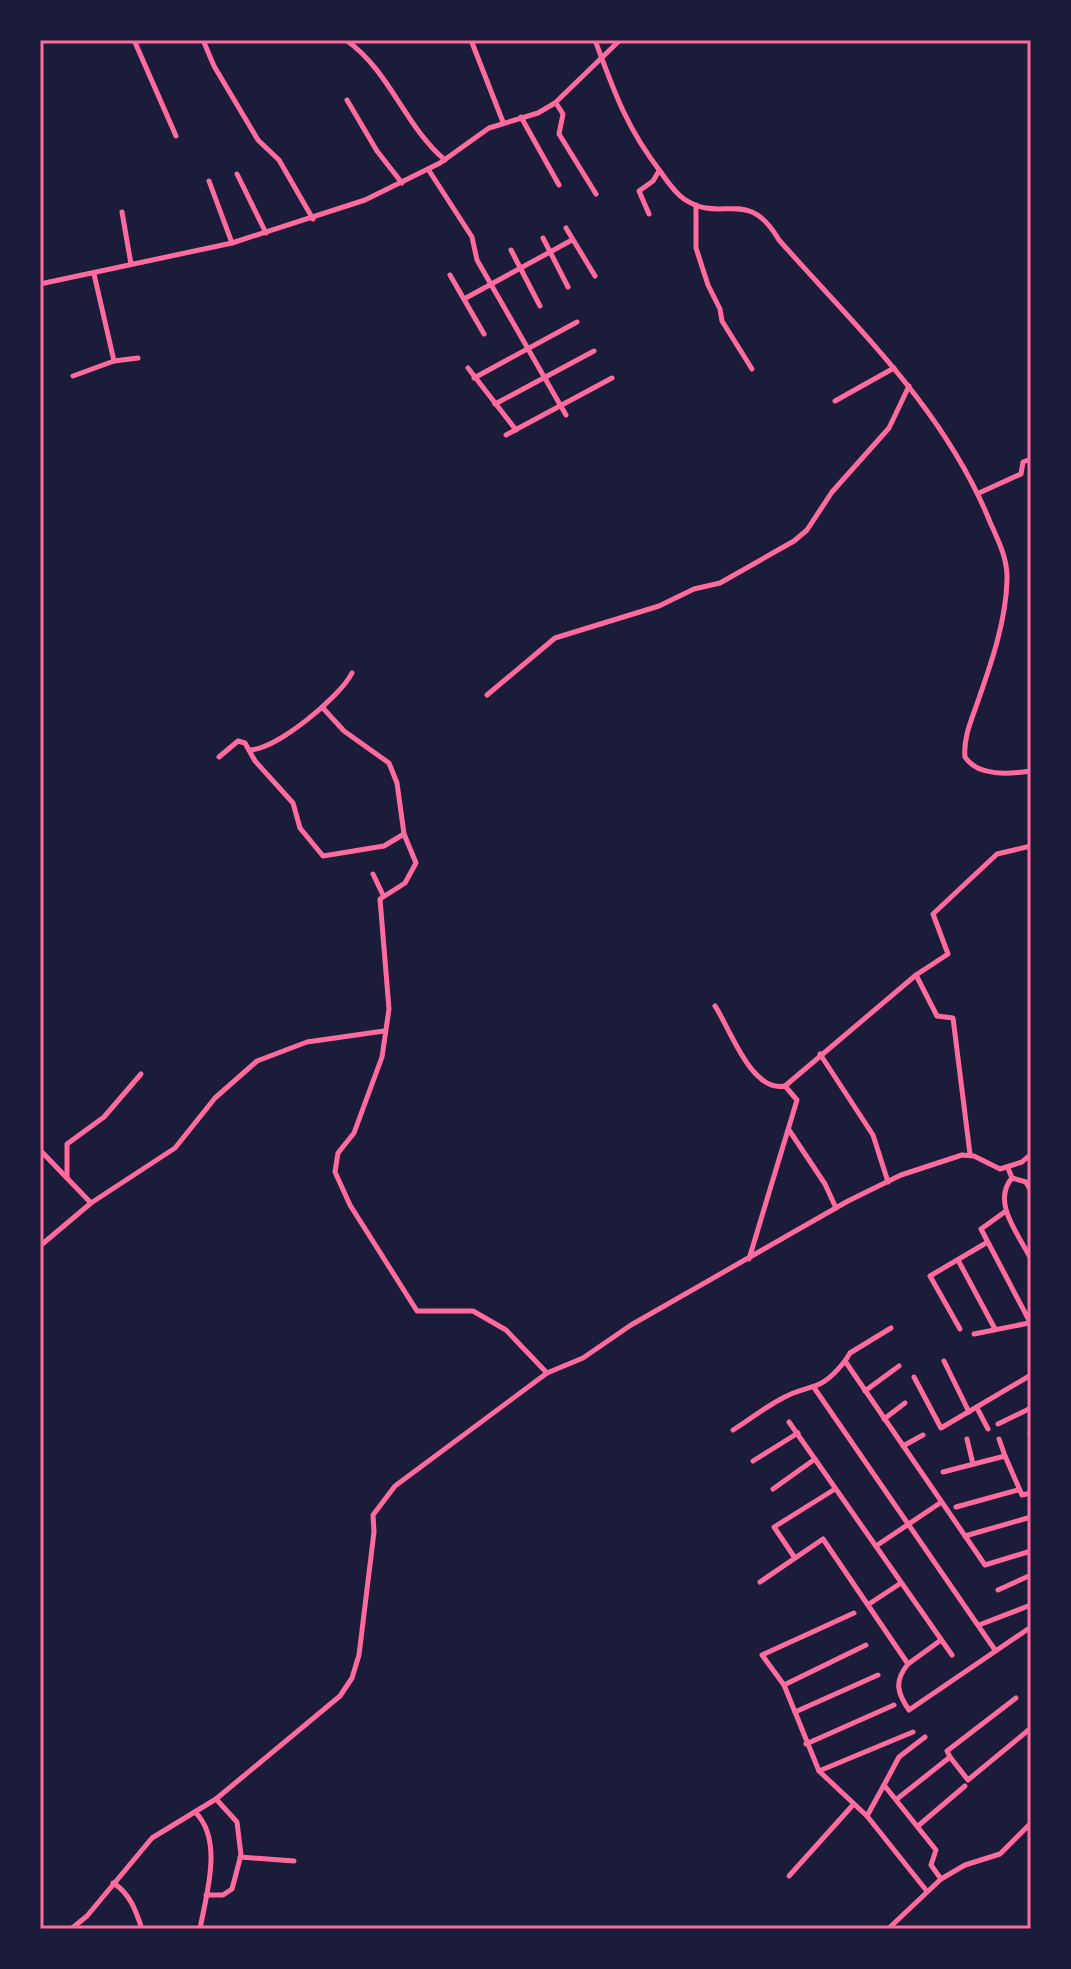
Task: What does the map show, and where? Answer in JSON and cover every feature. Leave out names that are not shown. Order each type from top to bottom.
[{"type":"street","points":[[134,40],[176,136]]},
{"type":"street","points":[[203,40],[214,66],[258,140],[279,160],[313,219]]},
{"type":"street","points":[[346,40],[364,54],[412,127],[445,160]]},
{"type":"street","points":[[471,40],[503,122]]},
{"type":"street","points":[[595,40],[597,61],[630,131],[657,175],[680,196],[696,205],[744,209],[763,216],[779,240],[909,386],[945,436],[979,493],[1004,556],[1008,578],[996,645],[967,733],[965,757],[971,766],[987,771],[1031,771]]},
{"type":"street","points":[[40,284],[232,243],[313,219],[402,183],[445,160],[503,122],[556,103],[620,40]]},
{"type":"street","points":[[347,100],[377,151],[402,183]]},
{"type":"street","points":[[556,103],[563,114],[559,132],[596,194]]},
{"type":"street","points":[[521,117],[559,185]]},
{"type":"street","points":[[428,169],[472,237],[477,260],[566,415]]},
{"type":"street","points":[[237,174],[266,233]]},
{"type":"street","points":[[649,214],[639,190],[657,175]]},
{"type":"street","points":[[209,181],[232,243]]},
{"type":"street","points":[[696,205],[699,235],[696,248],[708,285],[720,309],[722,321],[752,369]]},
{"type":"street","points":[[122,212],[131,264]]},
{"type":"street","points":[[566,228],[595,276]]},
{"type":"street","points":[[543,238],[568,287]]},
{"type":"street","points":[[464,299],[572,240]]},
{"type":"street","points":[[511,250],[540,306]]},
{"type":"street","points":[[94,274],[114,361]]},
{"type":"street","points":[[450,275],[484,334]]},
{"type":"street","points":[[474,378],[577,322]]},
{"type":"street","points":[[495,404],[594,351]]},
{"type":"street","points":[[73,376],[114,361],[138,358]]},
{"type":"street","points":[[468,368],[516,430]]},
{"type":"street","points":[[835,401],[894,368]]},
{"type":"street","points":[[506,435],[612,378]]},
{"type":"street","points":[[487,695],[555,638],[659,606],[694,589],[725,581],[794,541],[807,530],[832,492],[889,428],[909,386]]},
{"type":"street","points":[[979,493],[1021,474],[1022,463],[1031,459]]},
{"type":"street","points":[[250,750],[265,748],[322,707],[343,690],[352,673]]},
{"type":"street","points":[[322,707],[342,729],[389,763],[397,783],[404,834],[416,859],[416,869],[405,883],[383,895],[380,900],[389,1009],[382,1057],[354,1133],[335,1161],[336,1177],[417,1311],[473,1311],[506,1330],[547,1373]]},
{"type":"street","points":[[219,757],[238,741],[245,743],[255,761],[293,803],[300,828],[323,856],[384,846],[404,834]]},
{"type":"street","points":[[715,1006],[735,1044],[760,1078],[771,1086],[785,1086],[916,975],[948,954],[933,913],[997,854],[1031,846]]},
{"type":"street","points":[[373,874],[383,895]]},
{"type":"street","points":[[916,975],[937,1016],[953,1018],[970,1154]]},
{"type":"street","points":[[40,1246],[91,1203],[175,1148],[237,1076],[257,1061],[307,1042],[384,1031]]},
{"type":"street","points":[[820,1054],[873,1135],[888,1182]]},
{"type":"street","points":[[67,1178],[67,1144],[104,1117],[141,1074]]},
{"type":"street","points":[[749,1259],[797,1100],[785,1086]]},
{"type":"street","points":[[788,1129],[825,1184],[836,1208]]},
{"type":"street","points":[[40,1150],[91,1203]]},
{"type":"street","points":[[71,1929],[152,1838],[216,1799],[328,1708],[352,1678],[364,1615],[374,1532],[373,1515],[384,1497],[468,1428],[547,1373],[583,1358],[631,1325],[836,1208],[888,1182],[915,1170],[970,1154],[996,1168],[1008,1168],[1030,1158]]},
{"type":"street","points":[[1008,1168],[1012,1178]]},
{"type":"street","points":[[1012,1178],[1026,1182],[1031,1191]]},
{"type":"street","points":[[1012,1178],[1007,1184],[1003,1201],[1031,1259]]},
{"type":"street","points":[[974,1334],[1030,1324],[981,1229],[1006,1211]]},
{"type":"street","points":[[960,1329],[930,1276],[986,1243]]},
{"type":"street","points":[[958,1260],[995,1329]]},
{"type":"street","points":[[733,1430],[784,1397],[815,1389],[833,1376],[850,1353],[891,1328]]},
{"type":"street","points":[[845,1361],[985,1565],[1031,1551]]},
{"type":"street","points":[[944,1361],[969,1412]]},
{"type":"street","points":[[865,1391],[899,1366]]},
{"type":"street","points":[[914,1377],[941,1428],[1031,1375]]},
{"type":"street","points":[[815,1389],[995,1650]]},
{"type":"street","points":[[884,1419],[905,1403]]},
{"type":"street","points":[[977,1408],[988,1429]]},
{"type":"street","points":[[998,1424],[1031,1408]]},
{"type":"street","points":[[789,1422],[952,1655]]},
{"type":"street","points":[[753,1461],[798,1433]]},
{"type":"street","points":[[903,1446],[923,1435]]},
{"type":"street","points":[[967,1439],[973,1464]]},
{"type":"street","points":[[999,1439],[1018,1490],[1022,1495],[1031,1493]]},
{"type":"street","points":[[943,1472],[1005,1456]]},
{"type":"street","points":[[773,1489],[815,1459]]},
{"type":"street","points":[[795,1558],[774,1527],[835,1489]]},
{"type":"street","points":[[956,1507],[1018,1490]]},
{"type":"street","points":[[876,1546],[940,1503]]},
{"type":"street","points":[[965,1536],[1031,1517]]},
{"type":"street","points":[[760,1582],[823,1539],[908,1664]]},
{"type":"street","points":[[998,1590],[1031,1575]]},
{"type":"street","points":[[869,1604],[901,1583]]},
{"type":"street","points":[[979,1625],[1031,1605]]},
{"type":"street","points":[[854,1613],[762,1655],[784,1685],[819,1771],[852,1806],[867,1816],[926,1890]]},
{"type":"street","points":[[941,1640],[908,1664],[898,1683],[898,1694],[909,1710],[1031,1627]]},
{"type":"street","points":[[784,1685],[866,1645]]},
{"type":"street","points":[[795,1712],[878,1675]]},
{"type":"street","points":[[1016,1698],[947,1751],[968,1780],[1031,1728]]},
{"type":"street","points":[[806,1744],[894,1705]]},
{"type":"street","points":[[819,1771],[913,1732]]},
{"type":"street","points":[[867,1816],[899,1757],[925,1737]]},
{"type":"street","points":[[897,1799],[950,1757]]},
{"type":"street","points":[[884,1785],[936,1850],[931,1865],[941,1879]]},
{"type":"street","points":[[918,1826],[965,1786]]},
{"type":"street","points":[[206,1895],[220,1896],[232,1889],[240,1857],[237,1822],[216,1799]]},
{"type":"street","points":[[789,1876],[852,1806]]},
{"type":"street","points":[[195,1812],[202,1822],[211,1853],[200,1929]]},
{"type":"street","points":[[888,1929],[926,1890],[965,1865],[1000,1854],[1031,1823]]},
{"type":"street","points":[[240,1857],[294,1861]]},
{"type":"street","points":[[113,1883],[127,1895],[142,1929]]}]
